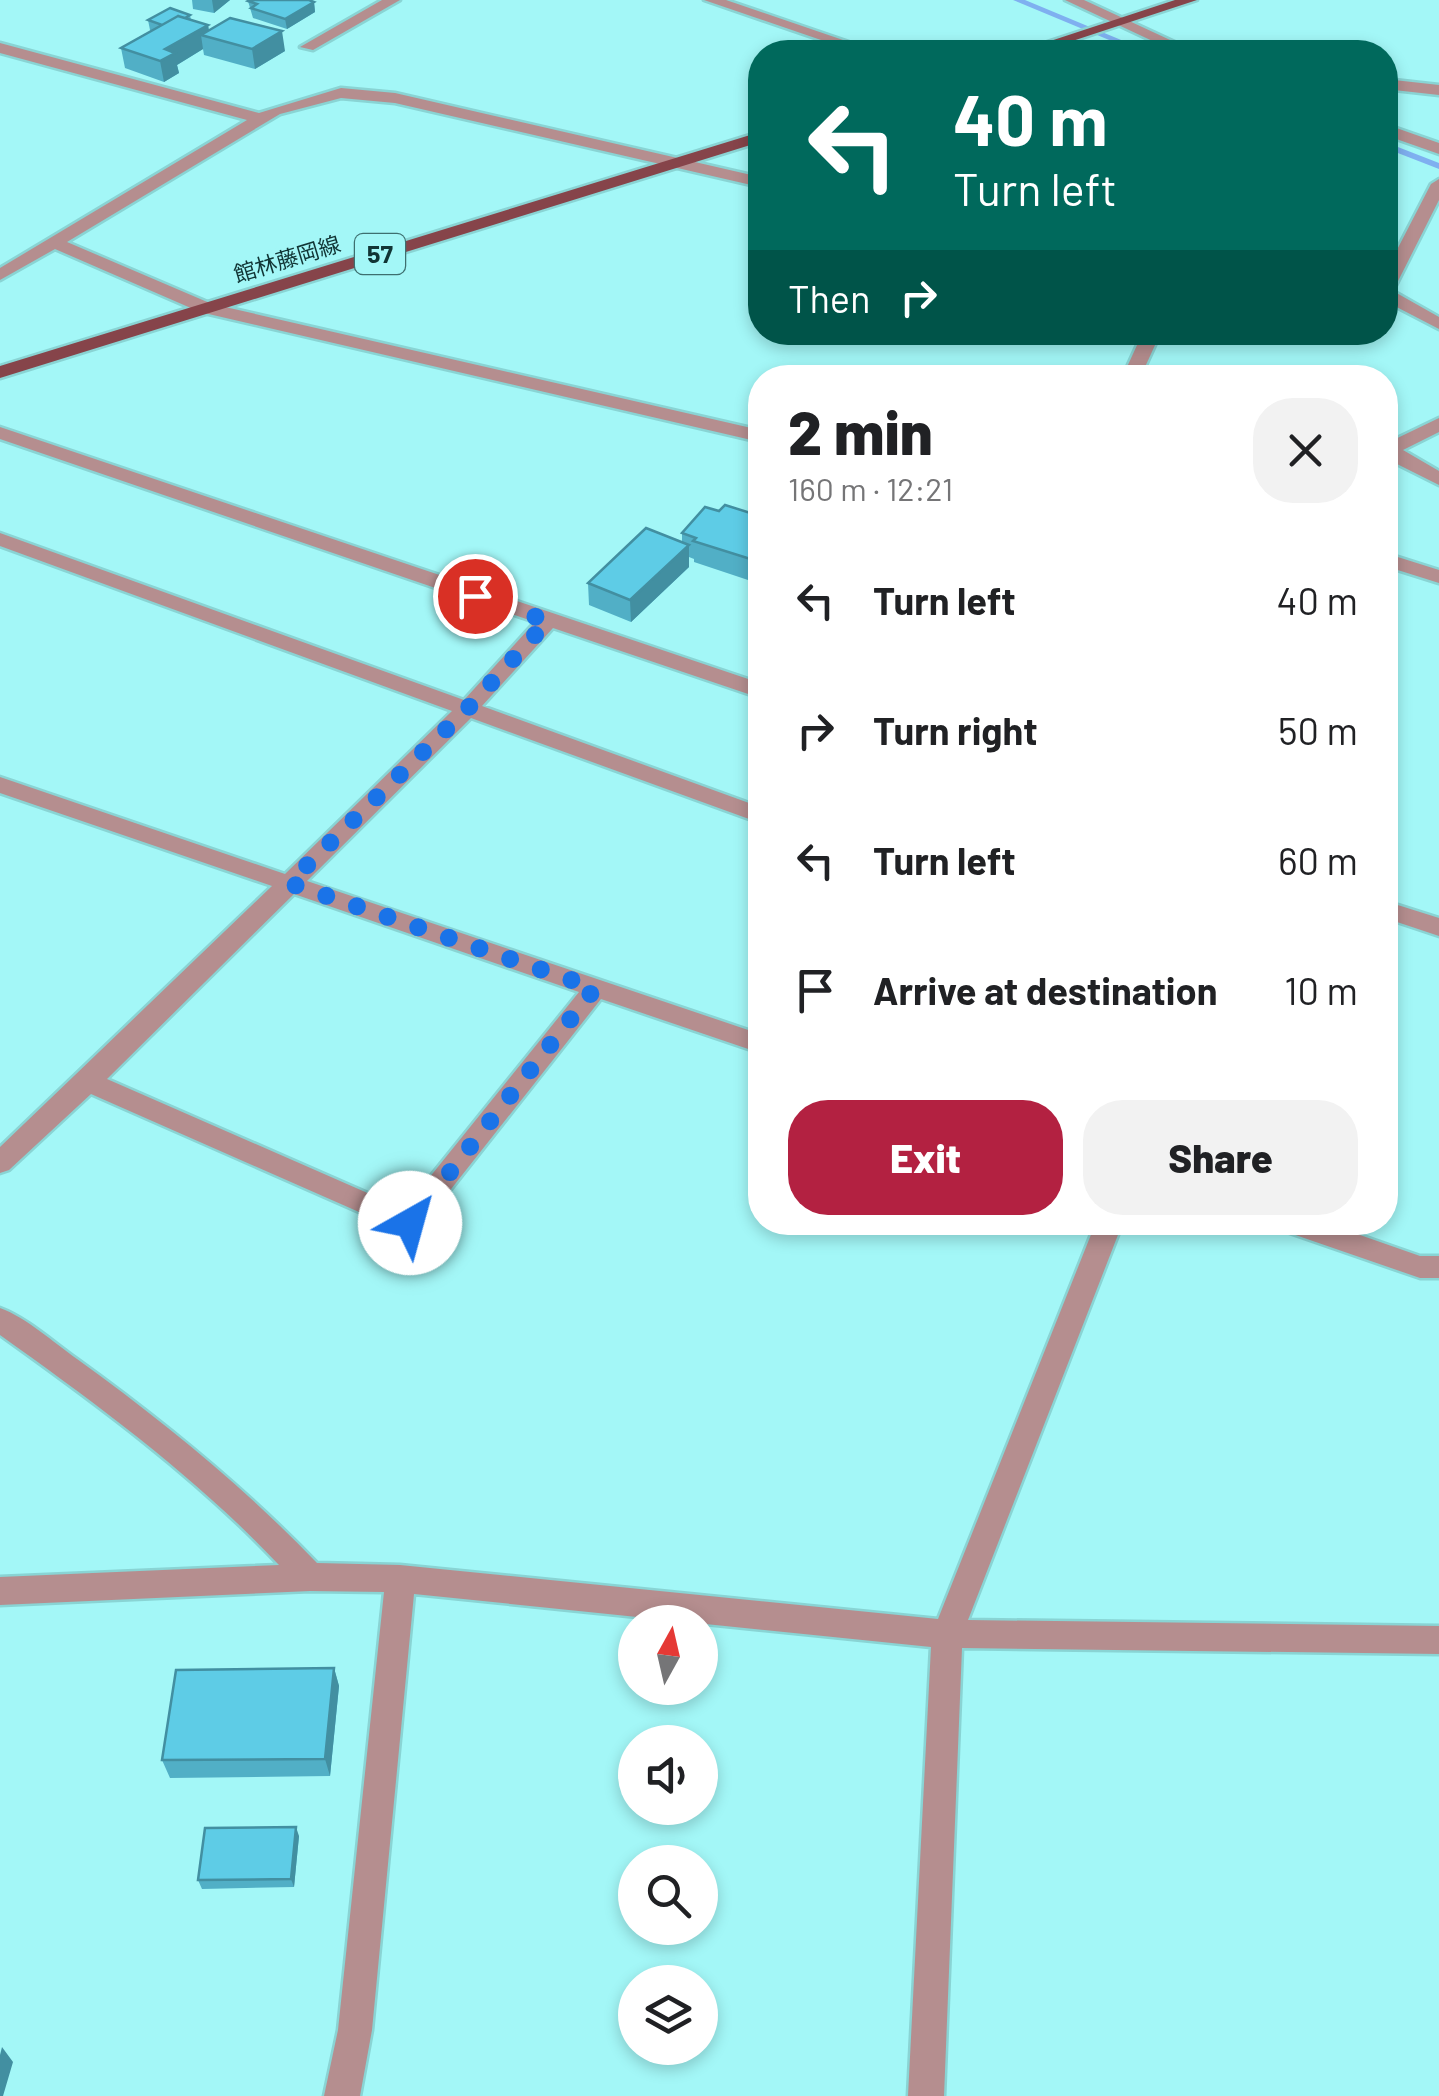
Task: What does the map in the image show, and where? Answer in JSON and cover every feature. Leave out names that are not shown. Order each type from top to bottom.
[{"type":"main road","points":[[1064,40],[1190,0]]},
{"type":"main road","name":"館林藤岡線","points":[[0,372],[748,141]]},
{"type":"street","points":[[308,46],[394,0]]},
{"type":"street","points":[[711,0],[833,40]]},
{"type":"street","points":[[1072,0],[1160,40]]},
{"type":"street","points":[[0,48],[258,118]]},
{"type":"street","points":[[1398,85],[1439,90]]},
{"type":"street","points":[[0,275],[258,118],[341,93],[380,96],[748,179]]},
{"type":"street","points":[[1398,134],[1439,149]]},
{"type":"street","points":[[1398,266],[1439,184]]},
{"type":"street","points":[[53,242],[206,308],[748,433]]},
{"type":"street","points":[[1398,300],[1439,324]]},
{"type":"street","points":[[1398,445],[1439,424]]},
{"type":"street","points":[[0,433],[748,686]]},
{"type":"street","points":[[1398,457],[1439,479]]},
{"type":"street","points":[[0,539],[748,811]]},
{"type":"street","points":[[1398,564],[1439,578]]},
{"type":"street","points":[[0,1162],[88,1082],[469,707],[548,621]]},
{"type":"street","points":[[0,785],[748,1040]]},
{"type":"street","points":[[1398,913],[1439,928]]},
{"type":"street","points":[[88,1082],[410,1223],[595,988]]},
{"type":"street","points":[[926,2096],[947,1634],[1105,1235]]},
{"type":"street","points":[[1328,1235],[1420,1267],[1439,1267]]},
{"type":"street","points":[[0,1320],[142,1421],[277,1541],[310,1577]]},
{"type":"street","points":[[0,1591],[310,1577],[400,1579],[947,1634],[1439,1640]]},
{"type":"street","points":[[342,2096],[355,2030],[400,1579]]},
{"type":"building","points":[[250,0],[314,2],[285,19],[251,8],[257,4]]},
{"type":"building","points":[[170,8],[190,15],[178,16],[162,25],[148,20]]},
{"type":"building","points":[[178,16],[208,25],[165,49],[175,53],[160,61],[121,48]]},
{"type":"building","points":[[230,18],[282,31],[252,49],[201,35]]},
{"type":"building","points":[[725,505],[748,512],[748,558],[693,541],[696,538],[682,533],[705,507],[719,511]]},
{"type":"building","points":[[646,528],[689,545],[630,600],[588,583]]},
{"type":"building","points":[[334,1668],[325,1759],[162,1760],[176,1670]]},
{"type":"building","points":[[296,1827],[291,1879],[198,1880],[205,1828]]},
{"type":"waterway","points":[[1017,0],[1115,40]]},
{"type":"waterway","points":[[1398,150],[1439,166]]},
{"type":"route","points":[[410,1223],[595,988],[289,883],[469,707],[548,621],[475,596]]}]
